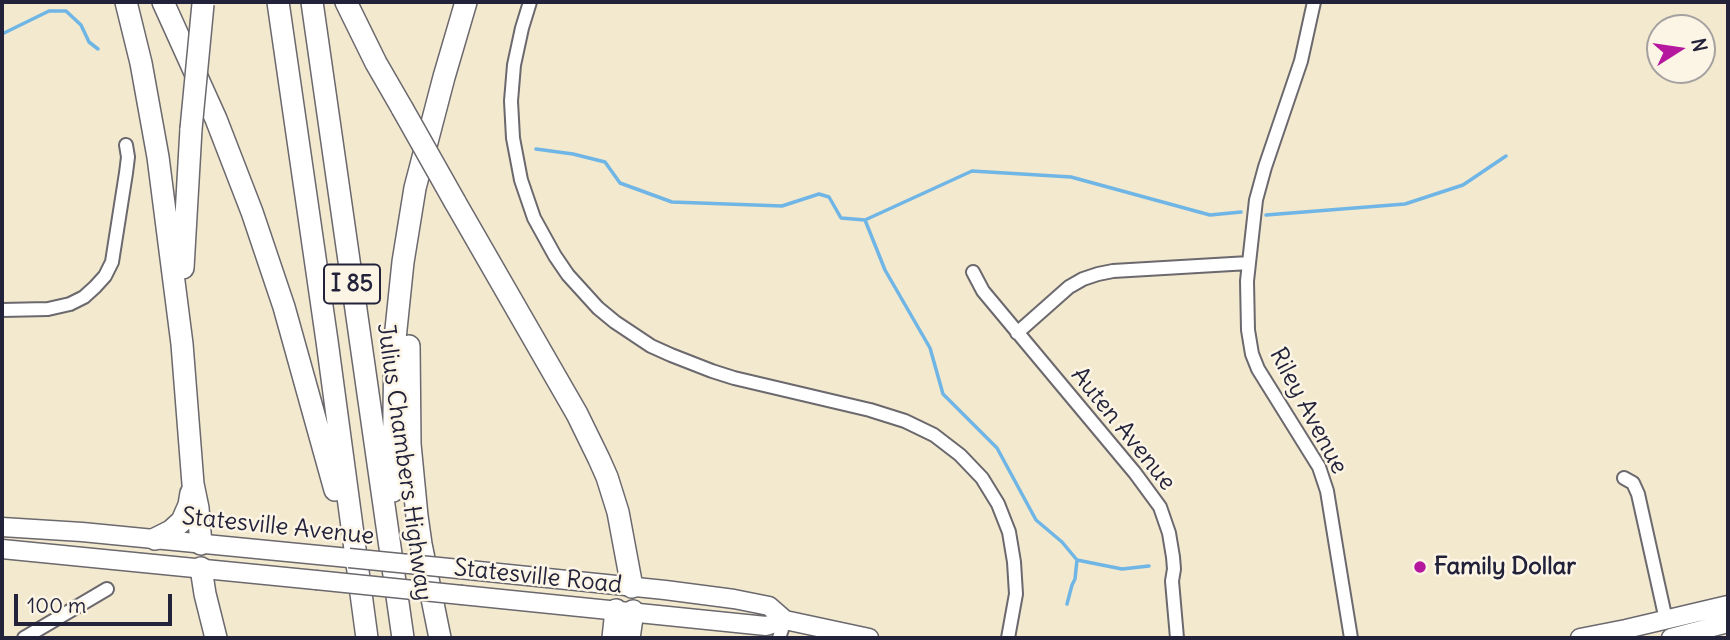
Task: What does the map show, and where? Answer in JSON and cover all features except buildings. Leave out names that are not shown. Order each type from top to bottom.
[{"type":"highway","points":[[126,2],[153,126],[182,344],[193,484],[201,544]]},
{"type":"highway","points":[[163,2],[241,181],[274,275],[356,563]]},
{"type":"highway","points":[[176,2],[202,88]]},
{"type":"highway","name":"I 85","points":[[278,2],[367,638]]},
{"type":"highway","name":"Julius Chambers Highway","points":[[312,2],[403,638]]},
{"type":"highway","points":[[346,2],[376,63],[577,414],[600,459],[618,512],[632,587]]},
{"type":"highway","points":[[393,567],[393,380],[398,301],[415,188],[466,2]]},
{"type":"highway","points":[[182,344],[183,248],[203,3]]},
{"type":"highway","points":[[434,114],[415,256],[409,404],[416,516],[440,638]]},
{"type":"highway","points":[[155,539],[171,531],[182,521],[189,505],[193,484]]},
{"type":"highway","points":[[201,569],[216,638]]},
{"type":"highway","points":[[613,638],[624,611]]},
{"type":"highway","points":[[624,611],[629,638]]},
{"type":"main road","name":"Statesville Avenue","points":[[2,527],[82,531],[632,587]]},
{"type":"main road","points":[[201,544],[201,569]]},
{"type":"main road","name":"Statesville Avenue","points":[[2,549],[201,569]]},
{"type":"main road","name":"Statesville Road","points":[[201,569],[766,626],[785,620]]},
{"type":"main road","points":[[624,611],[632,587]]},
{"type":"main road","name":"Statesville Road","points":[[632,587],[701,594],[769,606],[785,620],[869,638]]},
{"type":"main road","points":[[1580,638],[1728,605]]},
{"type":"main road","points":[[1671,638],[1728,623]]},
{"type":"street","points":[[530,2],[514,65],[511,101],[513,138],[521,180],[534,218],[568,275],[598,308],[651,346],[712,372],[905,421],[934,435],[960,455],[982,478],[998,505],[1009,532],[1016,594],[1008,638]]},
{"type":"street","name":"Riley Avenue","points":[[1314,2],[1301,61],[1256,200],[1247,281],[1248,330],[1258,369],[1319,467],[1331,507],[1351,638]]},
{"type":"street","points":[[2,310],[48,309],[70,304],[89,292],[105,276],[111,262],[126,173],[126,145]]},
{"type":"street","points":[[1017,333],[1069,287],[1098,274],[1249,263]]},
{"type":"street","name":"Auten Avenue","points":[[973,272],[983,291],[1135,472],[1160,507],[1169,533],[1173,557],[1172,581],[1177,638]]},
{"type":"street","points":[[1624,478],[1633,483],[1638,494],[1666,620]]},
{"type":"street","points":[[24,638],[107,589]]},
{"type":"street","points":[[779,638],[785,620]]},
{"type":"waterway","points":[[2,34],[49,11],[66,11],[81,25],[89,42],[98,49]]},
{"type":"waterway","points":[[536,149],[605,162],[620,183],[672,202],[782,206],[819,194],[829,197],[841,218],[865,220],[972,171],[1071,177],[1210,215],[1241,212]]},
{"type":"waterway","points":[[1266,215],[1405,204],[1463,185],[1506,156]]},
{"type":"waterway","points":[[865,220],[885,270],[930,348],[943,394],[997,448],[1036,520],[1062,542],[1077,560],[1122,569],[1149,566]]},
{"type":"waterway","points":[[1067,604],[1075,579],[1077,560]]},
{"type":"place","name":"Family Dollar","points":[[1420,567]]}]
